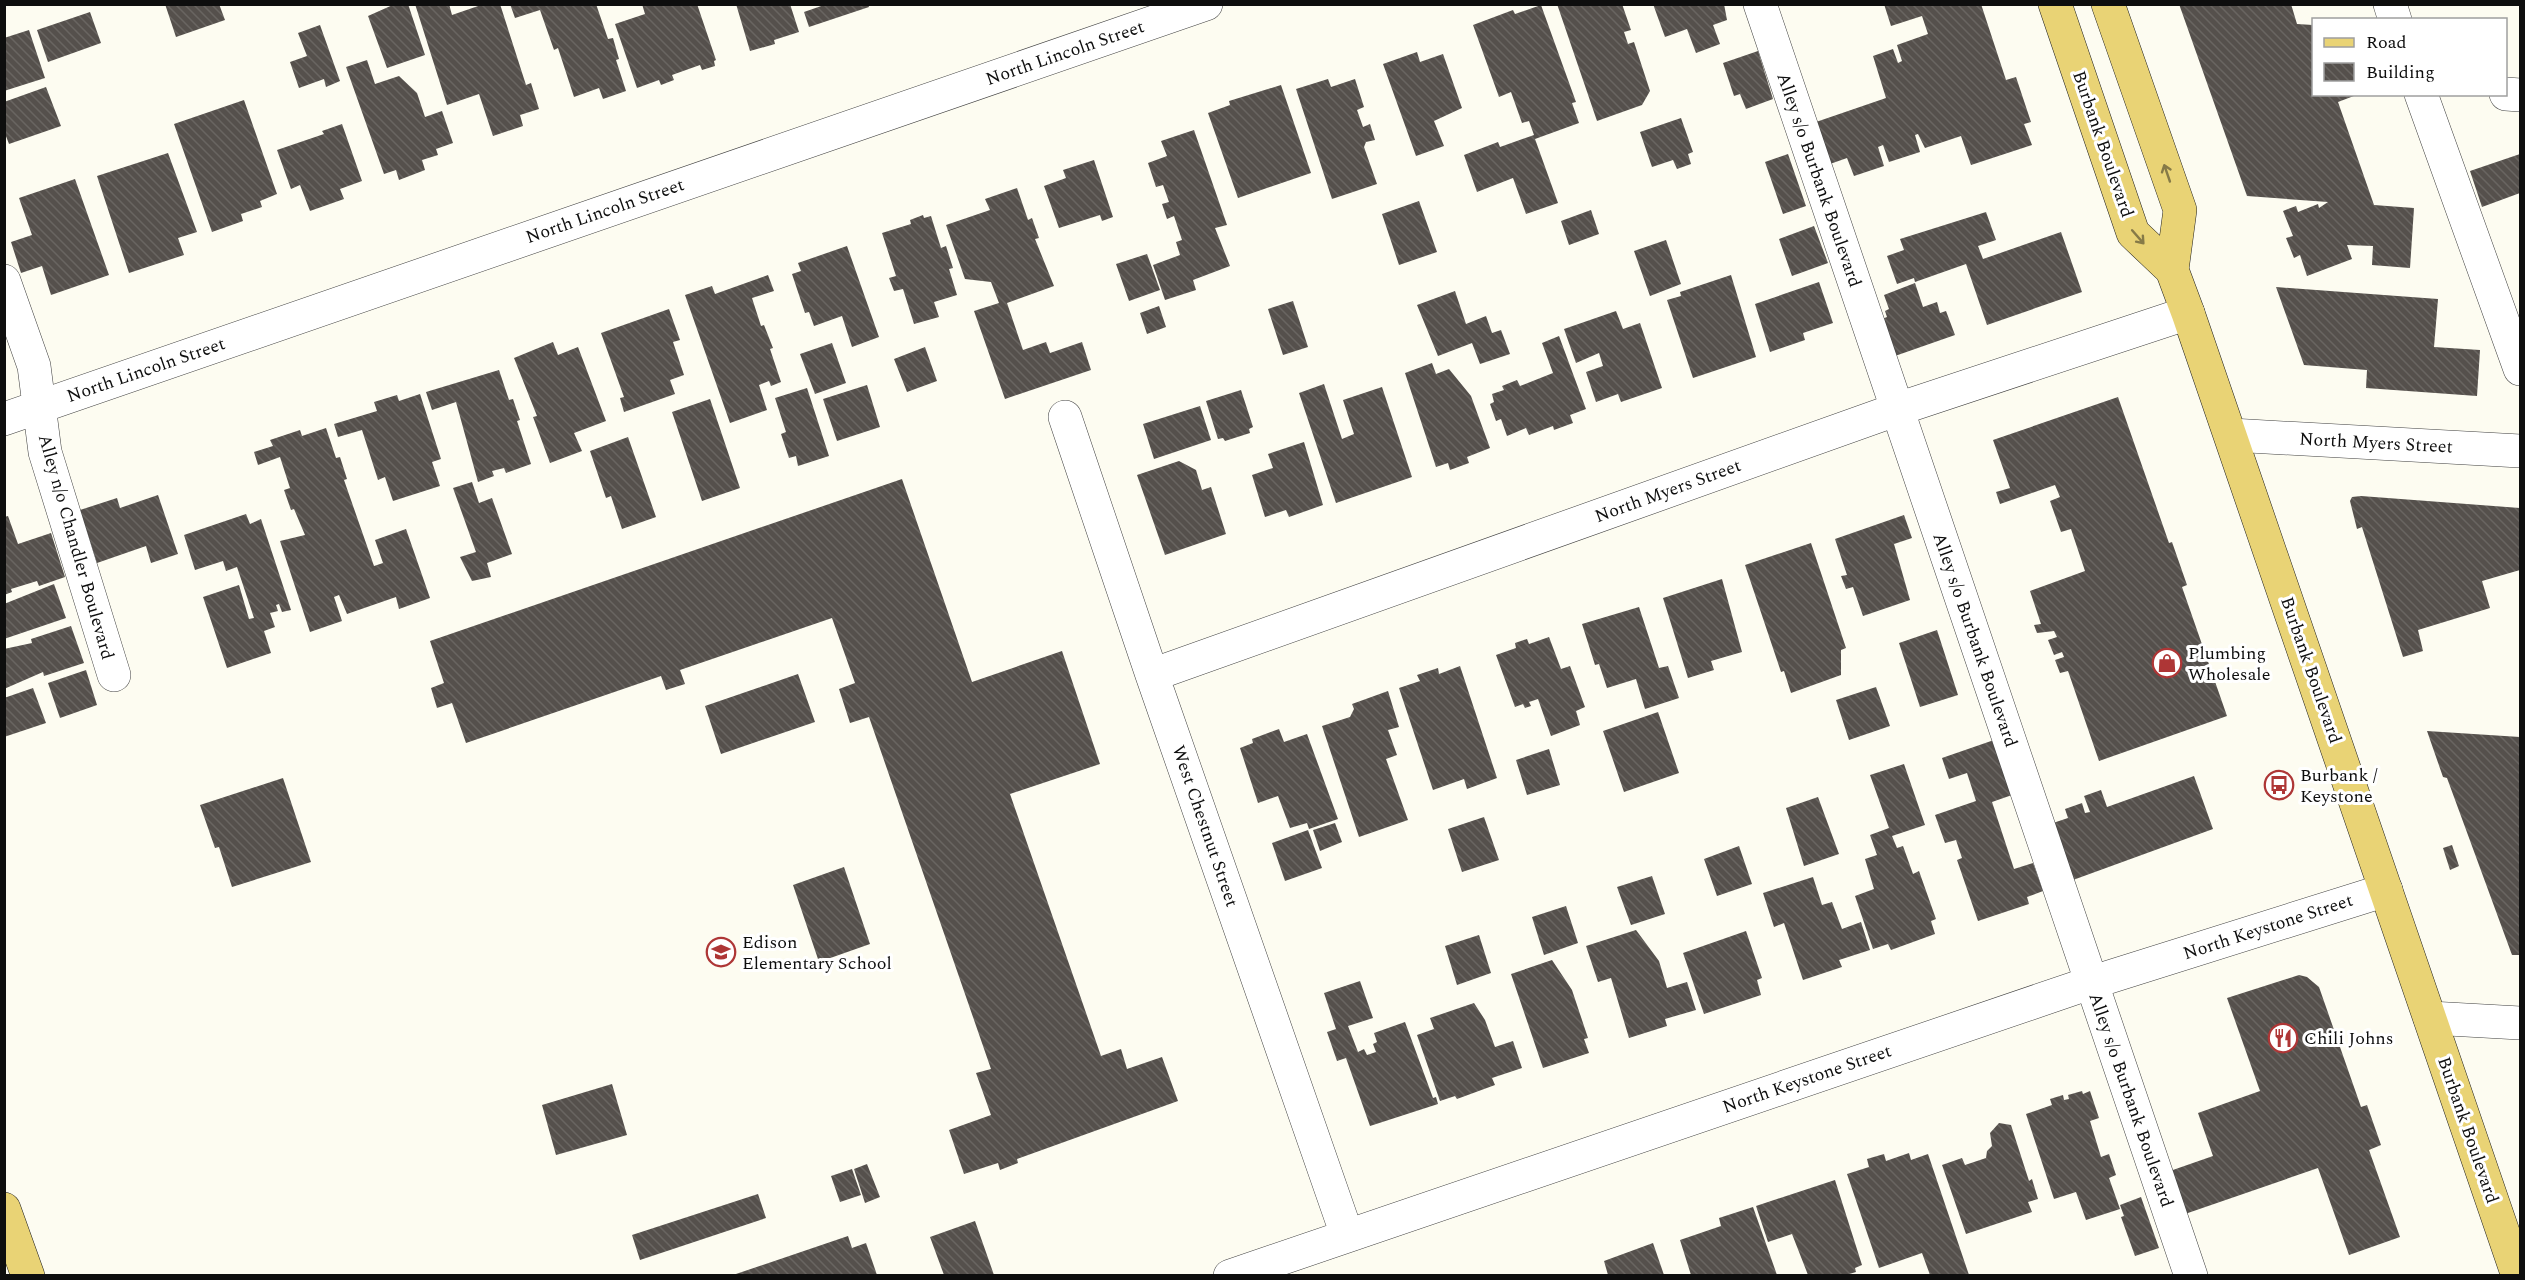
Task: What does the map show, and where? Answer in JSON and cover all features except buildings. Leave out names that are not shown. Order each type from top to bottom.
[{"type":"main road","name":"Burbank Boulevard","points":[[2055,4],[2133,233],[2172,270],[2188,313],[2517,1275]]},
{"type":"main road","name":"Burbank Boulevard","points":[[2108,4],[2180,210],[2172,270]]},
{"type":"main road","points":[[4,1209],[28,1275]]},
{"type":"street","name":"North Lincoln Street","points":[[4,419],[1206,4]]},
{"type":"street","name":"Alley s/o Burbank Boulevard","points":[[1760,4],[2191,1275]]},
{"type":"street","points":[[2422,96],[2520,369]]},
{"type":"street","name":"Alley n/o Chandler Boulevard","points":[[4,281],[34,366],[45,452],[114,675]]},
{"type":"street","name":"North Myers Street","points":[[1152,675],[1898,409],[2188,313]]},
{"type":"street","name":"West Chestnut Street","points":[[1065,417],[1152,675],[1347,1235]]},
{"type":"street","name":"North Myers Street","points":[[2231,435],[2520,452]]},
{"type":"street","name":"North Keystone Street","points":[[1230,1275],[2091,983],[2386,890]]},
{"type":"street","points":[[2430,1018],[2520,1023]]},
{"type":"place","name":"Plumbing Wholesale","points":[[2167,663]]},
{"type":"place","name":"Burbank / Keystone","points":[[2279,785]]},
{"type":"place","name":"Edison Elementary School","points":[[721,952]]},
{"type":"place","name":"Chili Johns","points":[[2283,1038]]}]
